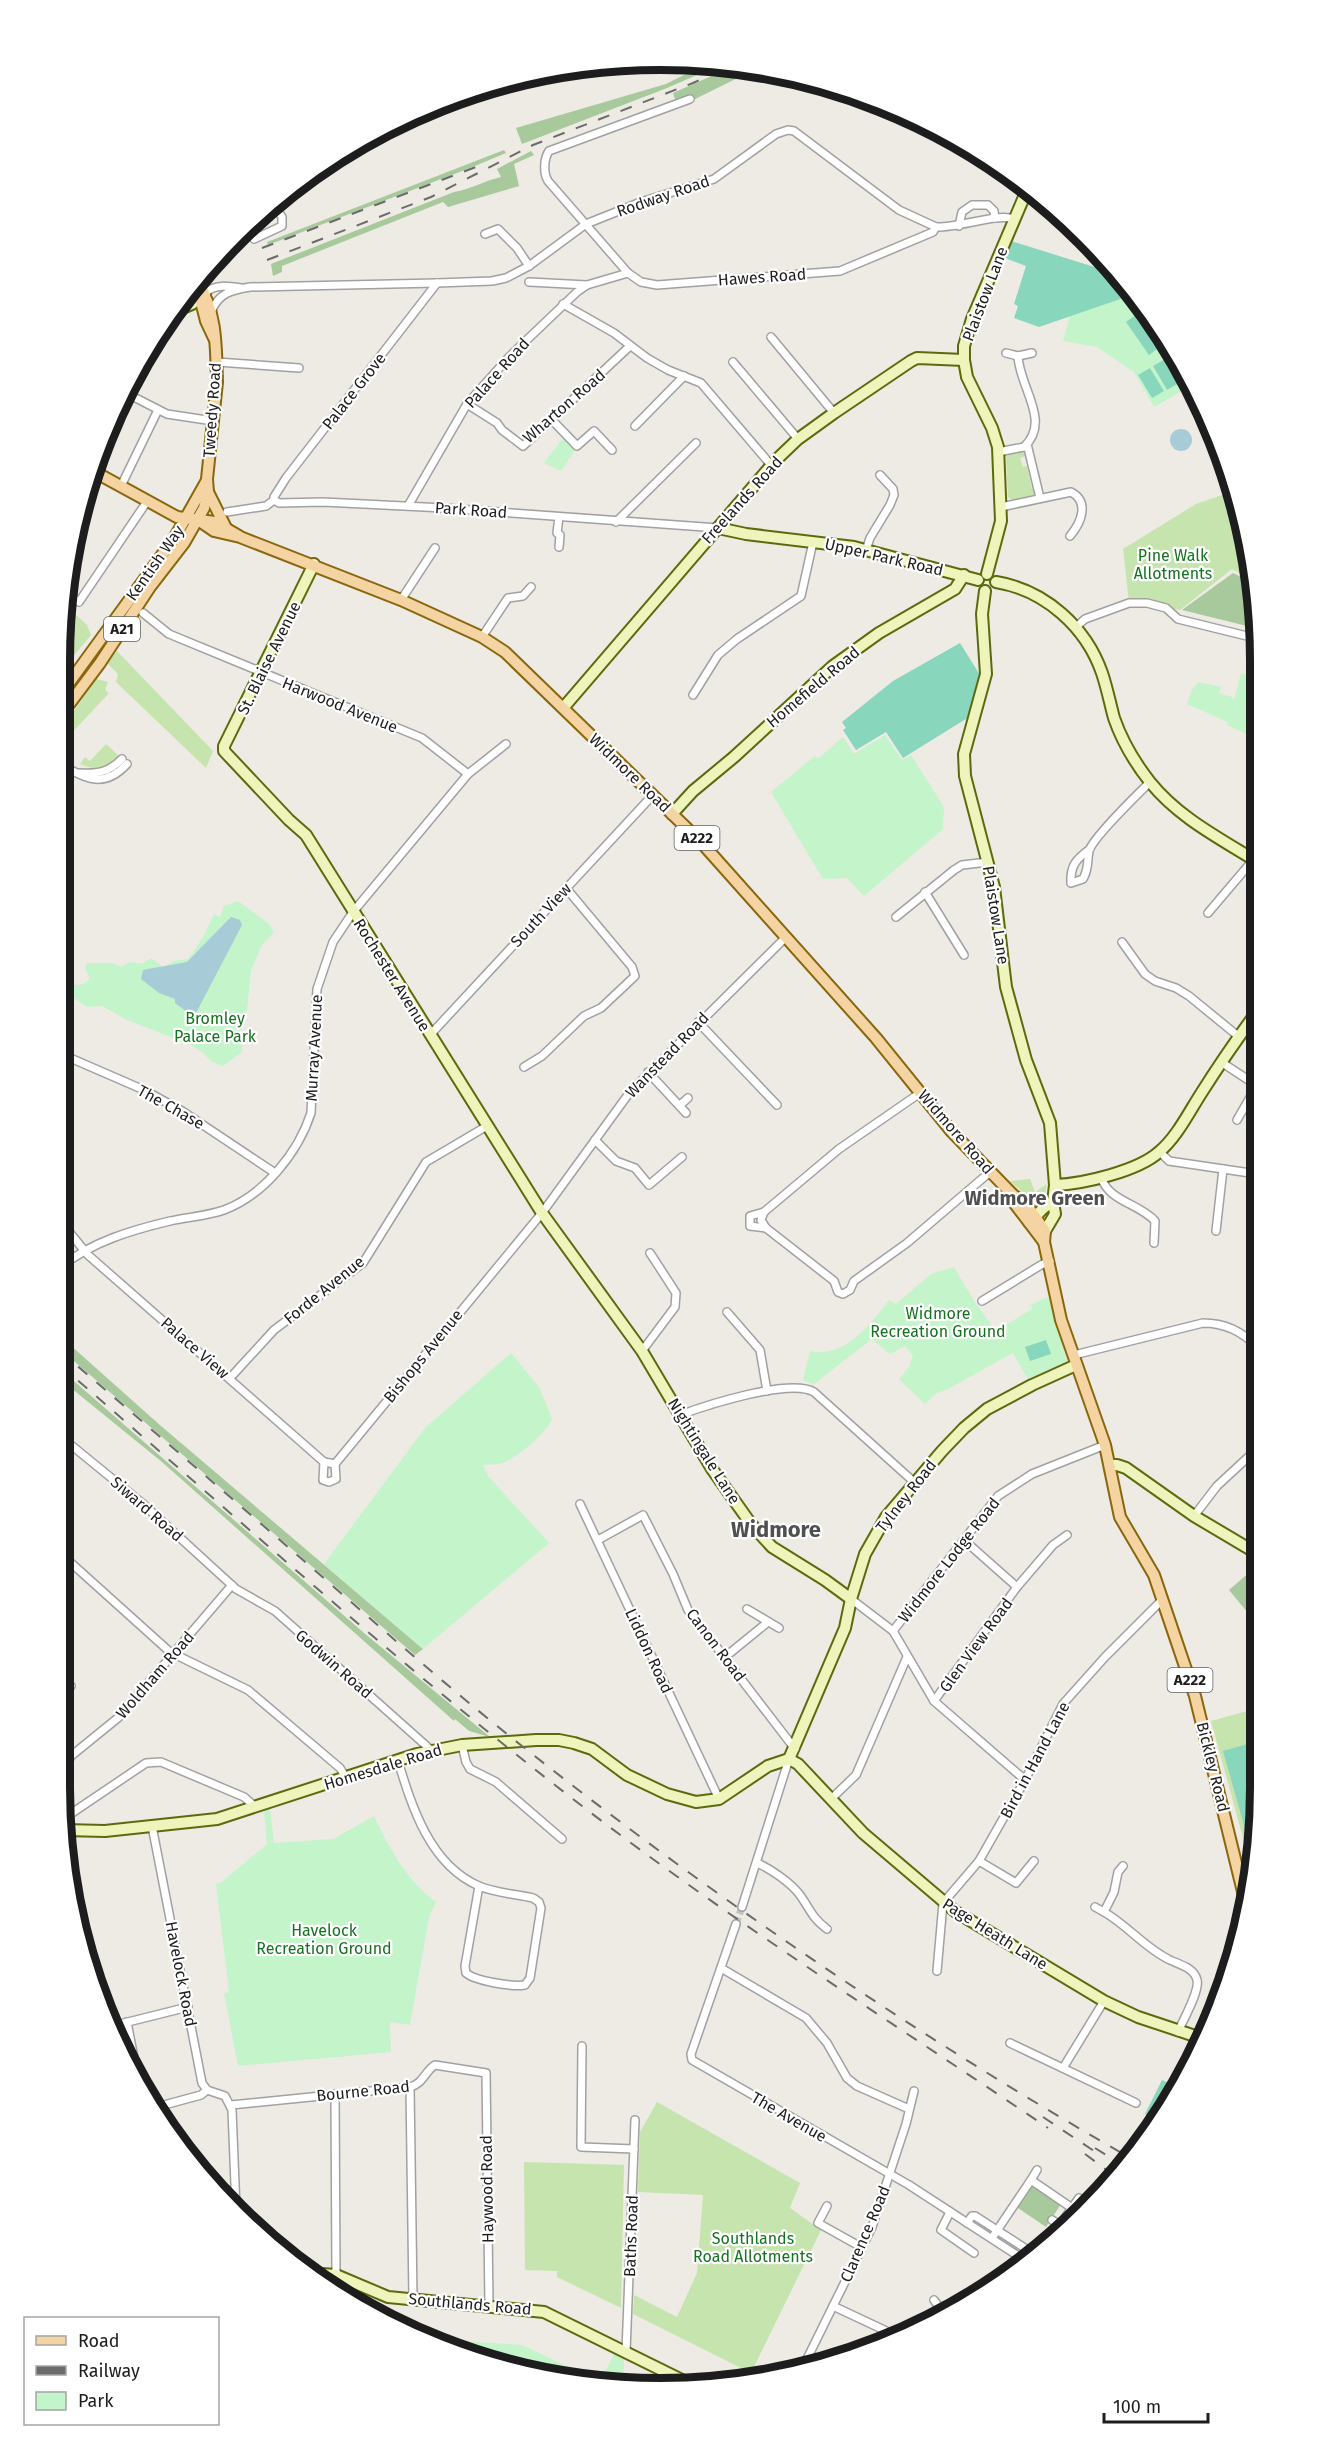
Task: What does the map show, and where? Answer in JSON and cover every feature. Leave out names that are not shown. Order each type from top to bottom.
[{"type":"main road","name":"Tweedy Road","points":[[198,520],[206,504],[208,492],[207,479],[217,362],[212,310],[202,289]]},
{"type":"main road","name":"Tweedy Road","points":[[205,294],[215,341]]},
{"type":"main road","name":"Widmore Road","points":[[101,475],[185,519],[215,522],[240,537]]},
{"type":"main road","name":"Tweedy Road","points":[[185,519],[207,479]]},
{"type":"main road","points":[[208,492],[225,526]]},
{"type":"main road","name":"Kentish Way","points":[[70,683],[185,519]]},
{"type":"main road","name":"Widmore Road","points":[[198,520],[214,531],[240,537],[314,564],[482,637],[505,652],[564,707],[706,848],[876,1038],[952,1132],[1013,1195],[1026,1204],[1033,1220],[1045,1237],[1061,1320],[1110,1465]]},
{"type":"main road","name":"Kentish Way","points":[[70,703],[198,520]]},
{"type":"main road","name":"Bickley Road","points":[[1110,1465],[1120,1517],[1146,1560],[1195,1696],[1241,1884]]},
{"type":"street","name":"Hawes Road","points":[[690,99],[549,151],[545,156],[546,177],[628,273],[641,282],[657,285],[840,271],[933,232],[936,227],[959,226],[995,218],[1014,219]]},
{"type":"street","name":"Rodway Road","points":[[205,294],[227,286],[241,288],[437,283],[492,281],[506,278],[529,266],[586,224],[641,202],[714,179],[776,134],[788,130],[794,131],[899,210],[936,227]]},
{"type":"street","name":"Plaistow Lane","points":[[983,577],[1001,524],[998,452],[995,438],[967,377],[964,346],[970,322],[1024,196]]},
{"type":"street","points":[[959,226],[962,212],[972,205],[988,205],[994,211],[995,218]]},
{"type":"street","points":[[254,239],[282,226],[282,217],[278,211]]},
{"type":"street","points":[[485,234],[498,229],[517,248],[529,266]]},
{"type":"street","points":[[529,282],[586,285],[628,273]]},
{"type":"street","name":"Palace Grove","points":[[274,500],[286,478],[437,283]]},
{"type":"street","name":"Palace Road","points":[[408,506],[467,404],[563,304],[586,285]]},
{"type":"street","points":[[212,310],[224,293],[241,288]]},
{"type":"street","points":[[192,302],[205,294]]},
{"type":"street","points":[[563,304],[614,333],[647,358],[701,382],[771,465]]},
{"type":"street","points":[[771,337],[834,412]]},
{"type":"street","name":"Wharton Road","points":[[467,404],[497,423],[502,430],[523,446],[630,346]]},
{"type":"street","points":[[1006,353],[1018,356],[1032,353]]},
{"type":"street","points":[[998,452],[1020,448],[1027,444],[1034,432],[1035,415],[1018,356]]},
{"type":"street","name":"Freelands Road","points":[[564,707],[771,465],[798,440],[834,412],[917,358],[964,360]]},
{"type":"street","points":[[217,362],[299,368]]},
{"type":"street","points":[[733,362],[798,440]]},
{"type":"street","points":[[635,426],[684,376]]},
{"type":"street","points":[[132,396],[167,414],[213,421]]},
{"type":"street","points":[[121,486],[158,410]]},
{"type":"street","points":[[552,420],[577,446],[594,431],[612,450]]},
{"type":"street","points":[[616,522],[696,443]]},
{"type":"street","points":[[1027,444],[1040,498]]},
{"type":"street","points":[[866,550],[870,538],[894,495],[893,489],[880,475]]},
{"type":"street","points":[[1001,507],[1071,492],[1077,495],[1082,508],[1080,524],[1070,536]]},
{"type":"street","points":[[74,598],[79,602],[148,500]]},
{"type":"street","name":"Park Road","points":[[227,512],[266,506],[274,500],[279,503],[323,502],[408,506],[718,528]]},
{"type":"street","points":[[558,518],[559,547]]},
{"type":"street","name":"Upper Park Road","points":[[718,528],[746,534],[866,550],[964,575],[983,577]]},
{"type":"street","points":[[693,695],[718,656],[737,639],[801,596],[813,542]]},
{"type":"street","points":[[401,600],[435,548]]},
{"type":"street","name":"St. Blaise Avenue","points":[[224,751],[314,564]]},
{"type":"street","name":"Homefield Road","points":[[672,814],[693,791],[833,666],[879,633],[955,589],[964,575]]},
{"type":"street","points":[[996,582],[992,590],[985,591],[980,588],[983,577],[994,577],[996,582],[1039,597],[1058,609],[1076,627],[1086,641],[1102,673],[1124,743],[1150,782],[1186,816],[1250,858]]},
{"type":"street","points":[[482,637],[508,598],[523,597],[531,587]]},
{"type":"street","name":"Plaistow Lane","points":[[985,591],[982,614],[986,674],[964,754],[964,765],[974,814],[994,887],[1006,987],[1026,1060],[1050,1124],[1055,1214],[1045,1237]]},
{"type":"street","points":[[1076,627],[1085,619],[1129,603],[1147,603],[1166,608],[1178,620],[1249,637]]},
{"type":"street","name":"Harwood Avenue","points":[[144,613],[169,634],[422,738],[468,774]]},
{"type":"street","name":"Murray Avenue","points":[[70,1261],[85,1251],[131,1232],[223,1210],[243,1202],[289,1157],[307,1126],[311,1113],[317,989],[333,942],[353,912],[468,774],[506,744]]},
{"type":"street","name":"Rochester Avenue","points":[[224,751],[282,813],[306,835],[542,1213]]},
{"type":"street","points":[[70,769],[87,778],[99,780],[119,773],[125,763]]},
{"type":"street","points":[[1090,849],[1089,868],[1083,879],[1071,883],[1070,871],[1077,859],[1090,849],[1123,808],[1150,782]]},
{"type":"street","name":"South View","points":[[430,1035],[652,796]]},
{"type":"street","points":[[896,917],[962,865],[988,862]]},
{"type":"street","points":[[1208,913],[1250,867]]},
{"type":"street","points":[[524,1067],[542,1056],[584,1016],[601,1008],[635,976],[632,967],[566,888]]},
{"type":"street","points":[[925,892],[964,955]]},
{"type":"street","name":"Wanstead Road","points":[[542,1213],[630,1092],[785,938]]},
{"type":"street","points":[[1122,942],[1145,974],[1155,981],[1183,992],[1238,1036]]},
{"type":"street","points":[[1055,1185],[1101,1177],[1141,1164],[1160,1152],[1179,1128],[1250,1021]]},
{"type":"street","points":[[698,1022],[777,1105]]},
{"type":"street","name":"The Chase","points":[[70,1058],[144,1090],[182,1111],[275,1173]]},
{"type":"street","points":[[1221,1062],[1250,1082]]},
{"type":"street","points":[[648,1072],[686,1113]]},
{"type":"street","points":[[766,1228],[754,1228],[749,1221],[750,1216],[764,1212],[839,1149],[920,1093]]},
{"type":"street","points":[[1237,1120],[1250,1097]]},
{"type":"street","points":[[680,1105],[688,1098]]},
{"type":"street","name":"Forde Avenue","points":[[230,1378],[274,1330],[363,1263],[426,1162],[487,1126]]},
{"type":"street","points":[[595,1140],[616,1161],[634,1168],[648,1185],[682,1157]]},
{"type":"street","points":[[1160,1152],[1169,1161],[1250,1173]]},
{"type":"street","points":[[1216,1231],[1223,1169]]},
{"type":"street","points":[[764,1212],[761,1220],[766,1228],[834,1281],[844,1283],[854,1281],[907,1243],[990,1172]]},
{"type":"street","points":[[1101,1177],[1104,1186],[1111,1194],[1146,1212],[1155,1221],[1154,1242]]},
{"type":"street","points":[[1033,1220],[1040,1210],[1054,1205]]},
{"type":"street","name":"Nightingale Lane","points":[[542,1213],[642,1351],[712,1469],[751,1524],[772,1547],[825,1580],[893,1631],[934,1701],[1025,1780]]},
{"type":"street","name":"Bishops Avenue","points":[[324,1462],[323,1480],[329,1482],[336,1479],[335,1464],[542,1213]]},
{"type":"street","name":"Palace View","points":[[70,1233],[85,1251],[324,1462]]},
{"type":"street","points":[[642,1351],[675,1307],[676,1293],[650,1253]]},
{"type":"street","points":[[982,1301],[1050,1261]]},
{"type":"street","points":[[834,1281],[838,1292],[843,1294],[850,1290],[854,1281]]},
{"type":"street","points":[[727,1312],[760,1350],[767,1391]]},
{"type":"street","points":[[1075,1360],[1203,1323],[1213,1323],[1229,1328],[1250,1341]]},
{"type":"street","name":"Tylney Road","points":[[789,1759],[845,1628],[865,1554],[886,1517],[914,1482],[964,1428],[987,1409],[1075,1360]]},
{"type":"street","points":[[680,1416],[704,1406],[796,1386],[814,1392],[914,1482]]},
{"type":"street","name":"Siward Road","points":[[70,1444],[142,1503],[232,1585]]},
{"type":"street","name":"Widmore Lodge Road","points":[[893,1631],[998,1496],[1032,1474],[1105,1445]]},
{"type":"street","points":[[1194,1516],[1217,1486],[1250,1455]]},
{"type":"street","points":[[324,1462],[335,1464]]},
{"type":"street","points":[[1110,1465],[1126,1468],[1194,1516],[1250,1549]]},
{"type":"street","name":"Liddon Road","points":[[580,1503],[719,1799]]},
{"type":"street","name":"Canon Road","points":[[598,1540],[643,1515],[673,1574],[688,1610],[795,1749]]},
{"type":"street","points":[[1017,1587],[1053,1545],[1067,1535]]},
{"type":"street","name":"Glen View Road","points":[[934,1701],[1017,1587],[964,1540]]},
{"type":"street","points":[[70,1562],[170,1652],[248,1690],[340,1768],[346,1778]]},
{"type":"street","name":"Woldham Road","points":[[70,1755],[119,1717],[232,1585]]},
{"type":"street","name":"Godwin Road","points":[[232,1585],[274,1611],[431,1750]]},
{"type":"street","name":"Bird in Hand Lane","points":[[943,1903],[979,1861],[1025,1780],[1063,1704],[1105,1657],[1162,1600]]},
{"type":"street","points":[[747,1610],[779,1628]]},
{"type":"street","points":[[725,1657],[768,1622]]},
{"type":"street","points":[[831,1799],[856,1775],[907,1657]]},
{"type":"street","name":"Homesdale Road","points":[[72,1830],[105,1831],[217,1819],[431,1750],[462,1745],[559,1740],[592,1749],[627,1775],[667,1794],[696,1802],[719,1799]]},
{"type":"street","points":[[462,1745],[470,1769],[496,1782],[562,1839]]},
{"type":"street","points":[[719,1799],[768,1766],[789,1759]]},
{"type":"street","points":[[742,1907],[789,1759]]},
{"type":"street","name":"Page Heath Lane","points":[[789,1759],[798,1764],[862,1833],[943,1903],[1104,2001],[1138,2017],[1195,2037]]},
{"type":"street","points":[[398,1761],[421,1826],[450,1865],[479,1886],[534,1898],[541,1905],[530,1978],[526,1984],[518,1986],[467,1975],[465,1970],[479,1886]]},
{"type":"street","points":[[71,1813],[146,1763],[161,1762],[244,1797],[254,1808]]},
{"type":"street","name":"Havelock Road","points":[[152,1826],[202,2083],[207,2090]]},
{"type":"street","points":[[979,1861],[1016,1883],[1034,1861]]},
{"type":"street","points":[[757,1863],[796,1891],[814,1919],[827,1929]]},
{"type":"street","points":[[1104,1912],[1114,1892],[1118,1872],[1123,1866]]},
{"type":"street","points":[[937,1971],[943,1903]]},
{"type":"street","points":[[1095,1907],[1117,1919],[1149,1947],[1167,1959],[1188,1968],[1196,1976],[1196,1991],[1178,2032]]},
{"type":"street","points":[[736,1924],[721,1968],[806,2018],[827,2043],[847,2078],[857,2086],[909,2109]]},
{"type":"street","name":"The Avenue","points":[[721,1968],[691,2057],[696,2063],[890,2175],[1019,2257]]},
{"type":"street","points":[[1063,2068],[1104,2001]]},
{"type":"street","points":[[119,2024],[188,2007]]},
{"type":"street","points":[[127,2022],[133,2054]]},
{"type":"street","points":[[1010,2043],[1136,2103]]},
{"type":"street","points":[[582,2046],[581,2147],[634,2149]]},
{"type":"street","name":"Bourne Road","points":[[231,2105],[410,2088],[419,2084],[435,2065],[486,2073]]},
{"type":"street","name":"Haywood Road","points":[[486,2073],[489,2305]]},
{"type":"street","points":[[410,2088],[413,2299]]},
{"type":"street","points":[[163,2105],[201,2095],[207,2090],[221,2093],[231,2105],[234,2123],[236,2198]]},
{"type":"street","name":"Clarence Road","points":[[806,2360],[872,2227],[890,2175],[914,2091]]},
{"type":"street","points":[[335,2094],[339,2283]]},
{"type":"street","name":"Baths Road","points":[[626,2352],[635,2120]]},
{"type":"street","points":[[992,2238],[1037,2170]]},
{"type":"street","points":[[1031,2180],[1072,2208]]},
{"type":"street","points":[[1067,2216],[1079,2198]]},
{"type":"street","points":[[827,2206],[818,2223],[861,2247]]},
{"type":"street","points":[[950,2212],[941,2230],[974,2253]]},
{"type":"street","points":[[967,2223],[972,2216],[975,2216],[1028,2250]]},
{"type":"street","points":[[1052,2220],[1058,2224]]},
{"type":"street","name":"Southlands Road","points":[[326,2275],[339,2276],[378,2294],[544,2312],[677,2378]]},
{"type":"street","points":[[934,2300],[940,2308]]},
{"type":"street","points":[[833,2306],[889,2332]]},
{"type":"street","points":[[666,2378],[668,2373]]},
{"type":"green space","points":[[691,72],[703,72],[522,144],[516,128],[666,84]]},
{"type":"green space","points":[[716,74],[741,77],[695,99],[692,95],[676,102],[673,93]]},
{"type":"green space","points":[[504,150],[506,153],[470,168],[268,245],[267,242]]},
{"type":"green space","points":[[531,151],[534,155],[514,164],[519,186],[448,207],[443,202],[282,266],[282,272],[273,276],[271,264],[454,192],[501,177],[497,169]]},
{"type":"green space","points":[[1011,241],[1101,269],[1125,297],[1039,327],[1014,318],[1018,306],[1014,304],[1026,266],[1005,258]]},
{"type":"green space","points":[[1125,297],[1150,332],[1184,390],[1154,407],[1134,372],[1097,347],[1063,341],[1070,316]]},
{"type":"green space","points":[[1137,314],[1160,347],[1149,355],[1126,322]]},
{"type":"green space","points":[[1165,359],[1179,383],[1167,390],[1153,366]]},
{"type":"green space","points":[[1150,368],[1164,391],[1152,398],[1138,375]]},
{"type":"green space","points":[[564,437],[575,450],[561,471],[544,463]]},
{"type":"green space","points":[[1023,451],[1026,456],[1020,458],[1023,467],[1027,466],[1032,489],[1036,489],[1037,495],[1013,500],[1008,497],[1006,453]]},
{"type":"green space","name":"Pine Walk Allotments","points":[[1225,494],[1243,575],[1232,569],[1180,610],[1129,602],[1123,549],[1196,504]]},
{"type":"green space","points":[[1233,573],[1243,578],[1248,626],[1182,610]]},
{"type":"green space","points":[[73,612],[87,625],[91,635],[70,660]]},
{"type":"green space","points":[[960,643],[980,675],[969,717],[903,758],[886,732],[856,750],[843,730],[846,728],[842,722],[893,681]]},
{"type":"green space","points":[[117,651],[213,751],[206,768],[116,682],[118,674],[107,663]]},
{"type":"green space","points":[[1241,673],[1250,676],[1250,736],[1227,725],[1228,722],[1187,704],[1198,682],[1221,687],[1219,693],[1232,697],[1234,700]]},
{"type":"green space","points":[[96,679],[108,682],[105,690],[109,693],[70,735],[70,717]]},
{"type":"green space","points":[[885,735],[902,760],[911,755],[944,807],[943,829],[864,896],[847,878],[823,879],[771,792],[815,756],[818,759],[843,737],[854,754]]},
{"type":"green space","points":[[106,744],[119,756],[105,766],[96,768],[80,764],[85,757],[90,761]]},
{"type":"green space","name":"Bromley Palace Park","points":[[238,901],[269,924],[274,932],[262,945],[251,970],[247,1010],[242,1024],[242,1052],[223,1066],[212,1062],[191,1045],[125,1019],[102,1006],[87,1007],[70,995],[70,983],[80,985],[90,978],[85,968],[87,963],[113,963],[121,967],[130,962],[142,964],[151,958],[162,966],[159,975],[150,978],[153,982],[158,987],[175,993],[185,1006],[193,1009],[239,927],[238,923],[233,922],[216,936],[211,941],[206,955],[193,967],[176,973],[165,970],[165,966],[174,961],[188,959],[214,914],[220,917],[224,906]]},
{"type":"green space","points":[[1030,1179],[1035,1192],[1047,1184],[1044,1200],[1037,1205],[1010,1181]]},
{"type":"green space","name":"Widmore Recreation Ground","points":[[954,1267],[974,1301],[996,1331],[1032,1309],[1031,1305],[1048,1297],[1067,1361],[1028,1379],[1013,1353],[935,1394],[925,1404],[899,1379],[909,1367],[913,1356],[905,1346],[890,1354],[872,1339],[814,1384],[803,1380],[810,1351],[835,1350],[846,1345],[865,1329],[889,1300],[896,1304],[931,1274]]},
{"type":"green space","points":[[1046,1340],[1051,1354],[1030,1361],[1025,1347]]},
{"type":"green space","points":[[70,1345],[161,1426],[423,1649],[415,1655],[70,1358]]},
{"type":"green space","points":[[511,1353],[539,1387],[552,1418],[539,1437],[515,1456],[500,1464],[483,1465],[488,1476],[549,1543],[423,1649],[324,1564],[425,1428]]},
{"type":"green space","points":[[70,1378],[364,1633],[490,1737],[469,1731],[455,1719],[454,1721],[162,1462],[70,1387]]},
{"type":"green space","points":[[1250,1572],[1250,1615],[1229,1590]]},
{"type":"green space","points":[[1250,1710],[1250,1789],[1246,1846],[1245,1845],[1211,1721]]},
{"type":"green space","points":[[1250,1743],[1248,1828],[1245,1829],[1223,1751]]},
{"type":"green space","name":"Havelock Recreation Ground","points":[[270,1808],[274,1843],[333,1839],[374,1816],[400,1863],[416,1884],[436,1902],[429,1917],[410,2025],[390,2022],[391,2052],[238,2066],[224,1993],[229,1992],[216,1884],[222,1882],[267,1844],[264,1810]]},
{"type":"green space","points":[[1162,2080],[1171,2084],[1150,2117],[1145,2114]]},
{"type":"green space","name":"Southlands Road Allotments","points":[[657,2102],[800,2183],[790,2208],[821,2230],[752,2371],[748,2371],[633,2314],[634,2295],[677,2317],[697,2273],[703,2195],[638,2192],[640,2132]]},
{"type":"green space","points":[[524,2162],[624,2165],[621,2308],[557,2277],[557,2271],[525,2270]]},
{"type":"green space","points":[[1033,2185],[1061,2204],[1046,2227],[1018,2208]]},
{"type":"green space","points":[[452,2340],[522,2345],[580,2373],[507,2358]]},
{"type":"green space","points":[[614,2354],[624,2359],[623,2377],[603,2375]]},
{"type":"water","points":[[1181,429],[1191,436],[1192,440],[1185,450],[1181,451],[1171,444],[1170,440],[1177,430]]},
{"type":"water","points":[[231,917],[240,920],[242,925],[196,1013],[187,1012],[175,1003],[175,999],[159,993],[141,979],[143,970],[187,962]]},
{"type":"tunnel","points":[[736,1924],[742,1907]]},
{"type":"railway","points":[[267,260],[431,197],[533,145],[713,73]]},
{"type":"railway","points":[[262,248],[476,167]]},
{"type":"railway","points":[[70,1360],[442,1680],[522,1746],[668,1858],[743,1912],[896,2015],[974,2065],[1123,2154]]},
{"type":"railway","points":[[70,1374],[395,1655],[603,1822],[712,1902],[1048,2128]]},
{"type":"railway","points":[[1043,2117],[1100,2155]]},
{"type":"railway","points":[[1095,2148],[1117,2162]]},
{"type":"railway","points":[[1085,2154],[1108,2171]]},
{"type":"district","name":"Widmore Green","points":[[1035,1198]]},
{"type":"district","name":"Widmore","points":[[776,1529]]}]
